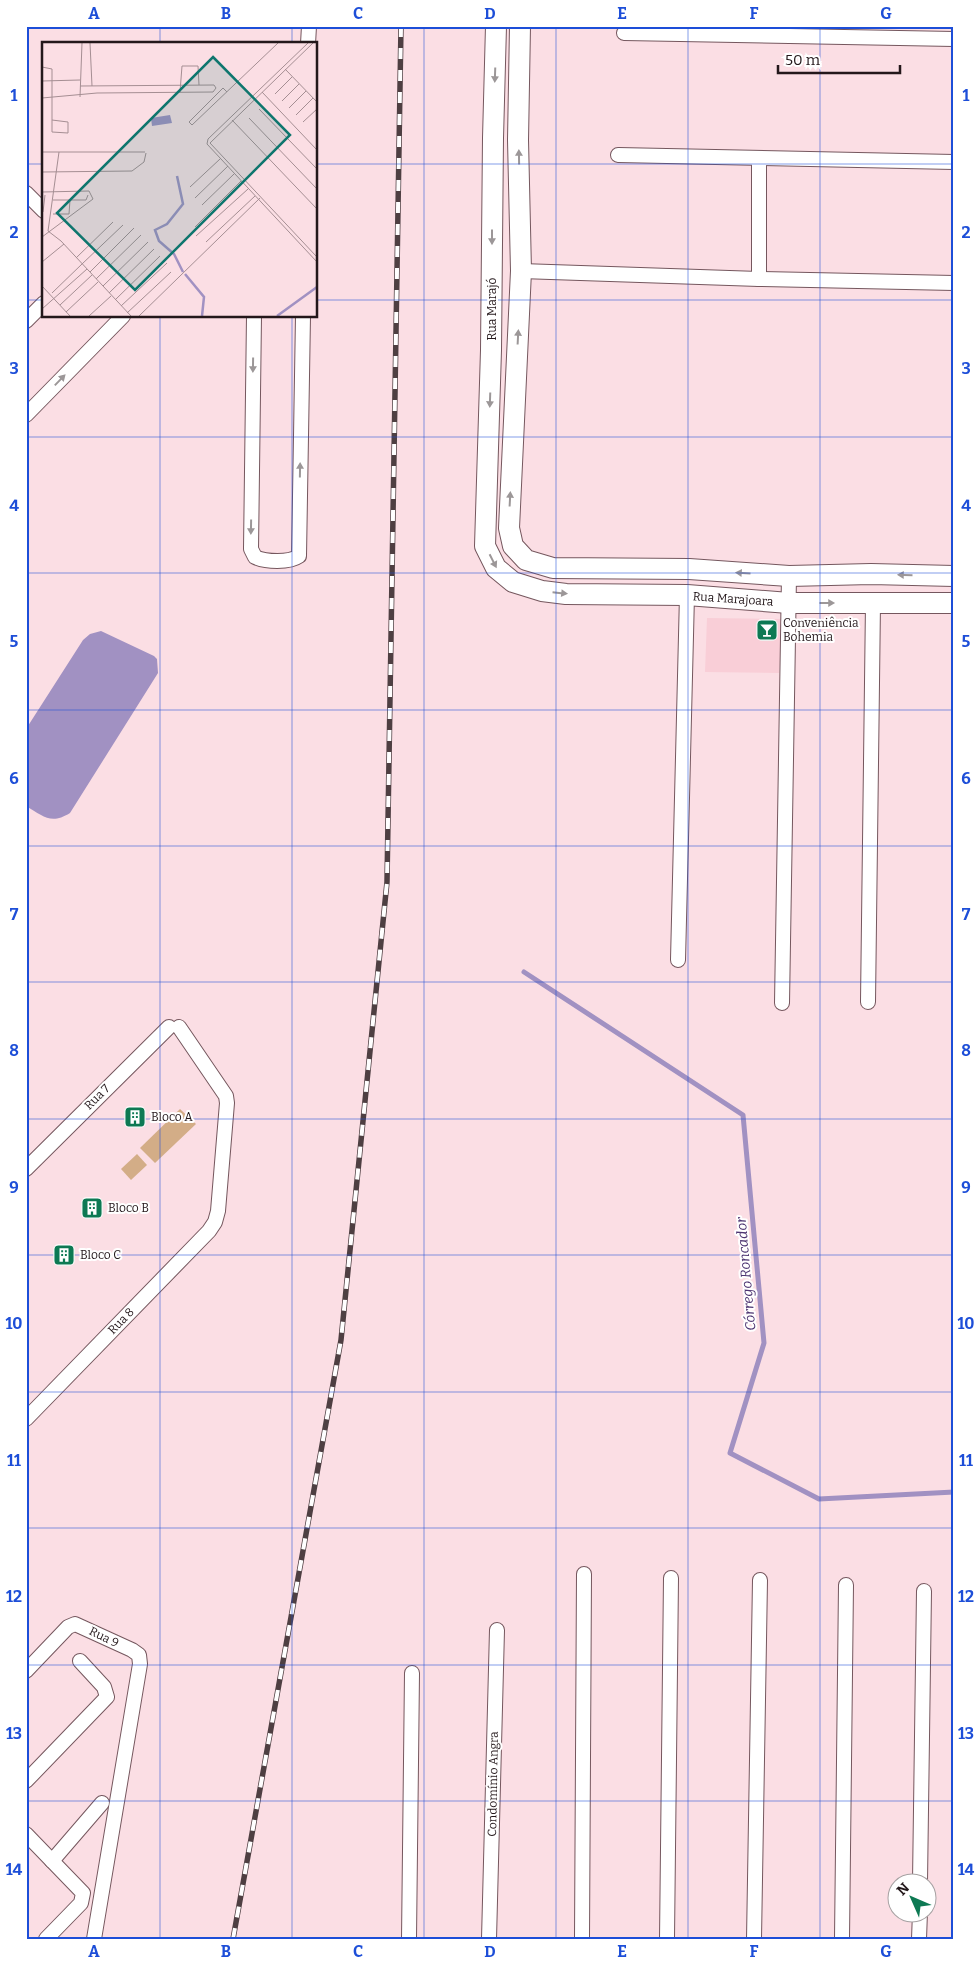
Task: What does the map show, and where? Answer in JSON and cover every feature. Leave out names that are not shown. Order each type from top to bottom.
[{"type":"street","points":[[308,42],[309,26]]},
{"type":"street","name":"Rua Marajó","points":[[496,26],[491,350],[485,546],[496,568],[513,582]]},
{"type":"street","name":"Rua Marajó","points":[[520,26],[519,190],[521,271],[509,528],[513,546],[526,560]]},
{"type":"street","points":[[624,33],[766,31],[954,39]]},
{"type":"street","points":[[618,155],[954,162]]},
{"type":"street","points":[[759,158],[759,279]]},
{"type":"street","points":[[492,189],[519,190]]},
{"type":"street","points":[[26,193],[42,208]]},
{"type":"street","points":[[521,271],[954,283]]},
{"type":"street","points":[[26,321],[42,305]]},
{"type":"street","points":[[26,415],[121,318]]},
{"type":"street","points":[[254,318],[251,549],[255,557],[262,560],[294,559],[299,556],[303,318]]},
{"type":"street","points":[[513,582],[526,560],[553,568],[689,569],[789,576],[871,574],[954,576]]},
{"type":"street","points":[[782,1003],[789,576]]},
{"type":"street","name":"Rua Marajoara","points":[[513,582],[542,591],[566,594],[686,595],[790,603],[954,603]]},
{"type":"street","points":[[678,960],[686,595]]},
{"type":"street","points":[[868,1002],[873,603]]},
{"type":"street","name":"Rua 7","points":[[26,1169],[174,1027],[226,1096],[218,1211],[215,1222]]},
{"type":"street","name":"Rua 8","points":[[26,1419],[209,1231],[215,1222]]},
{"type":"street","points":[[582,1939],[584,1574]]},
{"type":"street","points":[[668,1939],[671,1578]]},
{"type":"street","points":[[754,1939],[760,1580]]},
{"type":"street","points":[[842,1939],[846,1585]]},
{"type":"street","points":[[920,1872],[924,1591]]},
{"type":"street","name":"Rua 9","points":[[26,1671],[68,1627],[75,1624],[139,1655],[140,1664],[94,1939]]},
{"type":"street","name":"Condomínio Angra","points":[[490,1939],[497,1630]]},
{"type":"street","points":[[26,1781],[107,1697],[104,1687],[80,1661]]},
{"type":"street","points":[[409,1939],[412,1673]]},
{"type":"street","points":[[52,1861],[102,1803]]},
{"type":"street","points":[[26,1834],[81,1889],[84,1899],[46,1939]]},
{"type":"street","points":[[919,1939],[920,1922]]},
{"type":"shaded area","points":[[707,618],[784,619],[779,673],[705,672]]},
{"type":"shaded area","points":[[101,631],[154,656],[157,659],[158,673],[70,813],[63,817],[47,818],[26,806],[26,729],[83,640],[90,634]]},
{"type":"shaded area","points":[[180,1109],[196,1124],[155,1163],[140,1148]]},
{"type":"shaded area","points":[[137,1154],[147,1165],[131,1180],[121,1169]]},
{"type":"waterway","name":"Córrego Roncador","points":[[524,972],[743,1115],[764,1343],[730,1453],[819,1499],[954,1492]]},
{"type":"railway","points":[[233,1939],[341,1340],[387,882],[401,26]]},
{"type":"place","name":"Conveniência Bohemia","points":[[767,630]]},
{"type":"place","name":"Bloco A","points":[[135,1117]]},
{"type":"place","name":"Bloco B","points":[[92,1208]]},
{"type":"place","name":"Bloco C","points":[[64,1255]]}]
